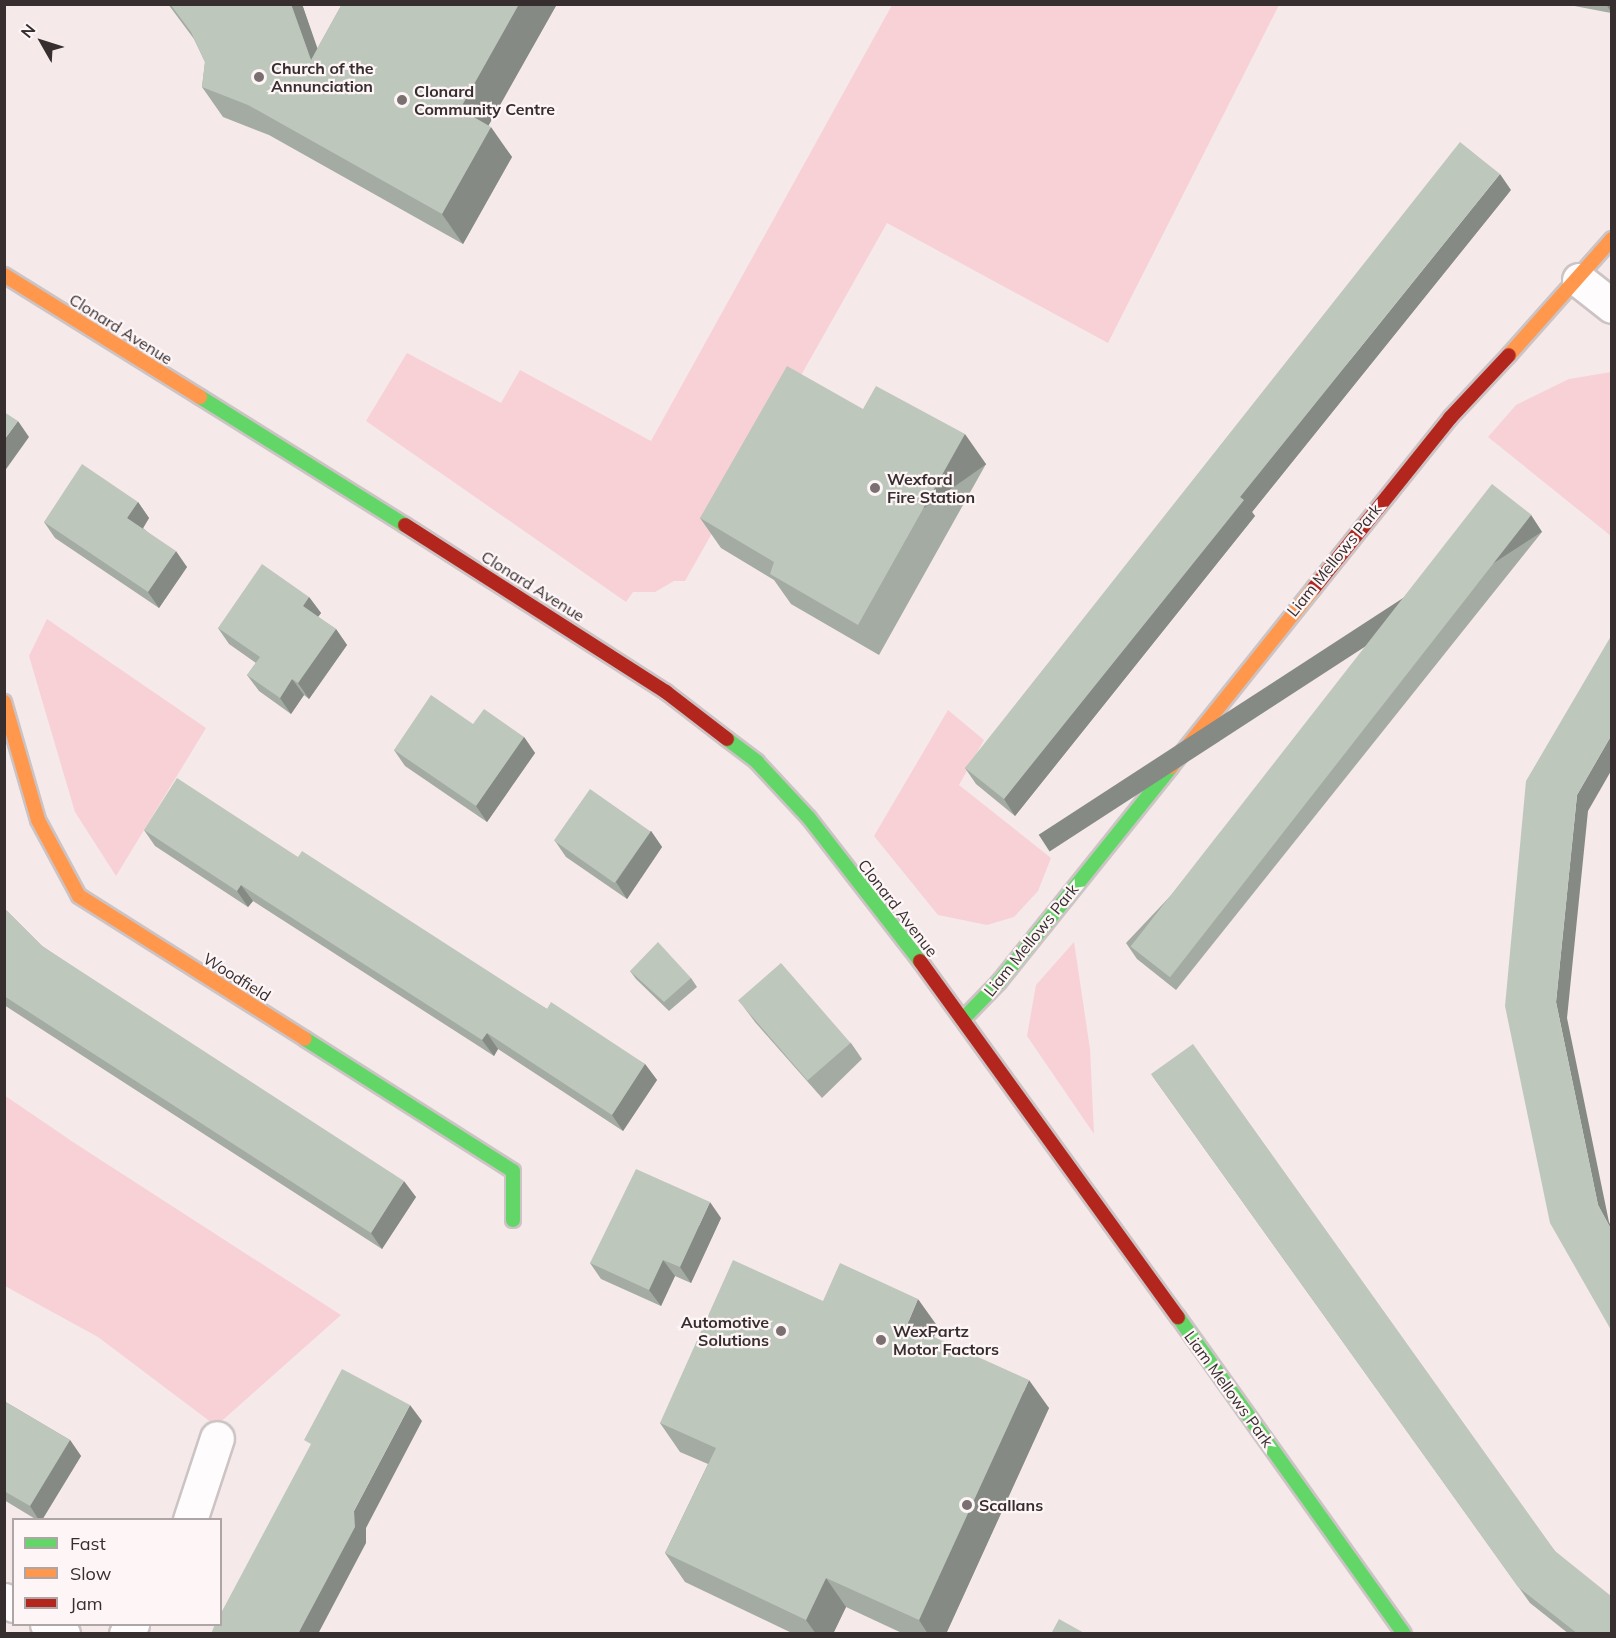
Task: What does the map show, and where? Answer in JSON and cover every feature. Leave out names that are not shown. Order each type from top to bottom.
[{"type":"street","name":"Liam Mellows Park","points":[[1404,1634],[964,1018],[999,982],[1435,436],[1579,280],[1611,239]]},
{"type":"street","name":"Clonard Avenue","points":[[4,275],[527,601],[675,699],[757,762],[809,818],[964,1018]]},
{"type":"street","points":[[1579,280],[1611,306]]},
{"type":"street","name":"Woodfield","points":[[4,702],[38,820],[79,896],[513,1171],[513,1220]]},
{"type":"street","points":[[191,1518],[217,1438]]},
{"type":"street","points":[[50,1626],[63,1634]]},
{"type":"shaded area","points":[[892,5],[1279,5],[1108,343],[887,223],[685,581],[674,581],[655,592],[633,592],[626,602],[366,421],[407,353],[501,403],[520,370],[651,441]]},
{"type":"shaded area","points":[[1612,372],[1611,536],[1488,437],[1516,405],[1569,379]]},
{"type":"shaded area","points":[[47,619],[206,728],[116,876],[75,812],[29,656]]},
{"type":"shaded area","points":[[948,710],[984,740],[959,785],[1051,858],[1038,891],[1014,917],[987,925],[938,915],[874,836]]},
{"type":"shaded area","points":[[1074,942],[1090,1049],[1094,1134],[1027,1036],[1036,985]]},
{"type":"shaded area","points":[[4,1095],[341,1315],[216,1426],[98,1337],[5,1286]]},
{"type":"building","name":"Clonard Community Centre","points":[[170,4],[291,4],[311,60],[342,4],[519,4],[460,109],[491,127],[442,214],[248,105],[202,87],[205,62],[191,32]]},
{"type":"building","points":[[1460,142],[1500,174],[1240,497],[1244,500],[1004,799],[965,768]]},
{"type":"building","points":[[787,366],[863,409],[876,386],[965,434],[858,625],[770,574],[774,562],[700,518]]},
{"type":"building","points":[[4,412],[18,421],[4,440]]},
{"type":"building","points":[[82,464],[138,502],[127,518],[176,551],[148,592],[44,522]]},
{"type":"building","points":[[1492,484],[1531,515],[1170,977],[1131,947]]},
{"type":"building","points":[[262,564],[309,597],[303,606],[336,629],[298,683],[292,679],[280,698],[247,675],[260,657],[218,628]]},
{"type":"building","points":[[1611,636],[1611,736],[1577,795],[1556,1002],[1598,1205],[1611,1229],[1611,1330],[1550,1223],[1505,1006],[1526,781]]},
{"type":"building","points":[[431,695],[473,724],[484,709],[524,737],[476,806],[394,750]]},
{"type":"building","points":[[177,778],[298,857],[302,851],[547,1009],[551,1002],[645,1064],[612,1115],[487,1033],[482,1040],[241,885],[237,891],[144,830]]},
{"type":"building","points":[[590,789],[651,831],[614,883],[554,841]]},
{"type":"building","points":[[4,908],[42,946],[404,1181],[371,1233],[4,996]]},
{"type":"building","points":[[658,942],[691,978],[664,1002],[630,971]]},
{"type":"building","points":[[781,963],[851,1043],[808,1080],[738,1000]]},
{"type":"building","points":[[1193,1044],[1555,1551],[1611,1596],[1611,1634],[1578,1634],[1518,1587],[1151,1074]]},
{"type":"building","points":[[636,1169],[710,1202],[680,1267],[663,1260],[649,1290],[590,1263]]},
{"type":"building","points":[[733,1260],[823,1301],[840,1263],[918,1299],[907,1325],[1029,1380],[919,1620],[826,1578],[806,1620],[665,1553],[716,1448],[660,1423]]},
{"type":"building","points":[[342,1369],[410,1405],[354,1511],[355,1527],[298,1634],[211,1634],[214,1626],[222,1626],[222,1611],[311,1444],[304,1440]]},
{"type":"building","points":[[4,1401],[70,1440],[30,1506],[4,1491]]},
{"type":"building","points":[[1059,1619],[1086,1634],[1051,1634]]},
{"type":"traffic: fast","points":[[200,397],[405,525]]},
{"type":"traffic: fast","points":[[727,739],[757,762],[809,818],[920,961]]},
{"type":"traffic: fast","points":[[964,1018],[999,982],[1171,767]]},
{"type":"traffic: fast","points":[[305,1039],[513,1171],[513,1220]]},
{"type":"traffic: fast","points":[[1178,1317],[1404,1634]]},
{"type":"traffic: slow","points":[[1509,355],[1612,239]]},
{"type":"traffic: slow","points":[[4,275],[200,397]]},
{"type":"traffic: slow","points":[[1171,767],[1314,588]]},
{"type":"traffic: slow","points":[[4,702],[38,820],[79,896],[305,1039]]},
{"type":"traffic: jam","points":[[1314,588],[1450,418],[1509,355]]},
{"type":"traffic: jam","points":[[405,525],[666,692],[727,739]]},
{"type":"traffic: jam","points":[[920,961],[1178,1317]]},
{"type":"place","name":"Church of the Annunciation","points":[[259,77]]},
{"type":"place","name":"Clonard Community Centre","points":[[402,100]]},
{"type":"place","name":"Wexford Fire Station","points":[[875,488]]},
{"type":"place","name":"Automotive Solutions","points":[[781,1331]]},
{"type":"place","name":"WexPartz Motor Factors","points":[[881,1340]]},
{"type":"place","name":"Scallans","points":[[967,1505]]}]
